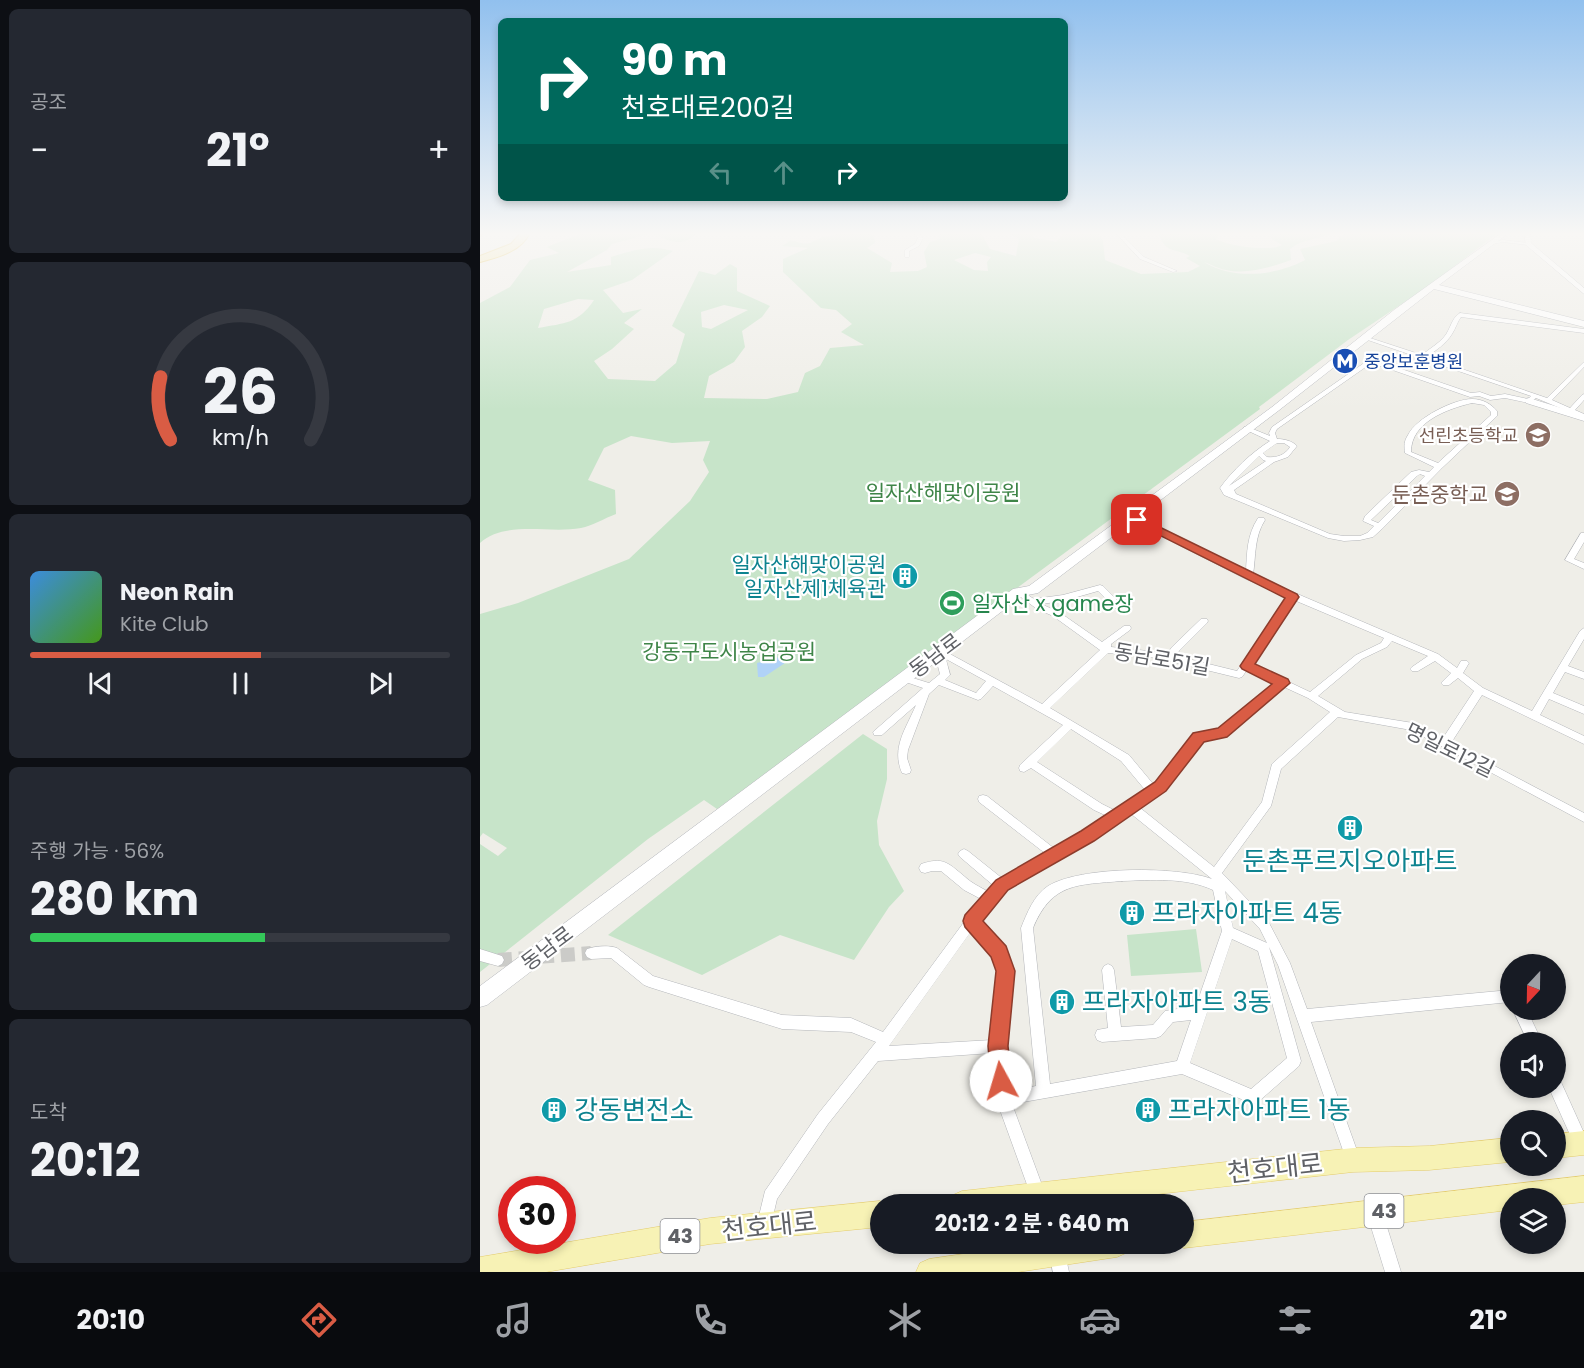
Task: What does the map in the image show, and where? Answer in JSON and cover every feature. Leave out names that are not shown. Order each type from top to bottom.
[{"type":"main road","name":"동남로","points":[[480,998],[1018,591],[1033,590],[1246,428],[1275,409],[1425,291]]},
{"type":"main road","points":[[1453,291],[1584,324]]},
{"type":"main road","points":[[1532,398],[1584,417]]},
{"type":"main road","points":[[1566,1145],[1582,1143]]},
{"type":"main road","name":"천호대로","points":[[1088,1194],[1353,1160],[1429,1158],[1500,1151]]},
{"type":"main road","name":"43","points":[[1194,1234],[1374,1212],[1578,1192]]},
{"type":"main road","name":"천호대로","points":[[480,1270],[710,1231],[870,1215]]},
{"type":"main road","points":[[929,1272],[1058,1256]]},
{"type":"street","points":[[1523,309],[1523,323]]},
{"type":"street","points":[[1424,356],[1446,340],[1453,332],[1456,318],[1460,315],[1584,331]]},
{"type":"street","points":[[1365,338],[1424,356],[1532,398]]},
{"type":"street","points":[[1275,441],[1272,433],[1274,428],[1369,362],[1385,365],[1471,398],[1488,401],[1505,396],[1548,400],[1572,409],[1584,417]]},
{"type":"street","points":[[1548,400],[1584,364]]},
{"type":"street","points":[[1573,375],[1584,378]]},
{"type":"street","points":[[1572,409],[1584,396]]},
{"type":"street","points":[[1439,465],[1408,453],[1409,438],[1419,426],[1436,413],[1471,398]]},
{"type":"street","points":[[1275,441],[1226,485],[1225,491],[1328,536],[1341,539],[1362,538],[1370,535],[1380,526],[1439,465],[1494,416],[1494,411],[1488,401]]},
{"type":"street","points":[[1233,496],[1230,489],[1294,448],[1285,441],[1275,441],[1246,428]]},
{"type":"street","points":[[1260,453],[1262,457],[1271,461]]},
{"type":"street","points":[[1380,526],[1370,523],[1368,518],[1414,474],[1419,472],[1431,475]]},
{"type":"street","points":[[1130,516],[1292,597],[1462,668],[1480,690],[1584,740]]},
{"type":"street","points":[[1249,577],[1252,557],[1250,547],[1257,524],[1261,520]]},
{"type":"street","points":[[1583,540],[1569,560],[1584,566]]},
{"type":"street","points":[[1035,602],[1063,598],[1100,588],[1118,606]]},
{"type":"street","name":"동남로51길","points":[[1018,591],[1056,614],[1106,650],[1170,658],[1239,675],[1247,666]]},
{"type":"street","points":[[1247,666],[1292,597]]},
{"type":"street","points":[[1170,658],[1175,649],[1204,621]]},
{"type":"street","points":[[1043,709],[1106,650],[1106,643],[1127,628]]},
{"type":"street","points":[[1535,715],[1584,631]]},
{"type":"street","points":[[1311,696],[1359,657],[1384,645],[1390,636]]},
{"type":"street","points":[[939,651],[1070,724],[1125,758],[1153,792]]},
{"type":"street","points":[[878,732],[945,675],[939,651]]},
{"type":"street","points":[[1415,669],[1435,656]]},
{"type":"street","name":"명일로12길","points":[[1247,666],[1311,696],[1343,716],[1413,727],[1584,818]]},
{"type":"street","points":[[1446,682],[1462,668]]},
{"type":"street","points":[[1563,668],[1584,676]]},
{"type":"street","points":[[903,678],[931,687],[978,697],[992,681]]},
{"type":"street","points":[[765,1226],[770,1196],[823,1119],[972,921],[1002,885],[1055,855],[1153,792],[1161,786],[1199,737],[1222,733],[1283,683]]},
{"type":"street","points":[[906,770],[902,756],[904,745],[931,687]]},
{"type":"street","points":[[1445,744],[1480,690]]},
{"type":"street","points":[[1547,694],[1584,710]]},
{"type":"street","points":[[1215,874],[1267,803],[1276,766],[1337,712]]},
{"type":"street","points":[[1070,724],[1027,765],[1117,816]]},
{"type":"street","points":[[983,799],[1055,855]]},
{"type":"street","points":[[1131,807],[1215,874],[1264,925],[1284,963],[1353,1160]]},
{"type":"street","points":[[964,854],[1002,885]]},
{"type":"street","points":[[925,868],[935,864],[948,868],[965,885],[990,898]]},
{"type":"street","points":[[1044,1092],[1027,928],[1037,904],[1053,888],[1078,880],[1153,875],[1197,879],[1218,887],[1228,931],[1182,1067]]},
{"type":"street","points":[[972,921],[999,952],[1006,971],[998,1046],[1003,1099],[1039,1194]]},
{"type":"street","points":[[1003,1099],[1182,1067],[1253,1097],[1294,1060],[1263,947],[1228,931]]},
{"type":"street","points":[[591,953],[613,952],[649,981],[782,1022],[851,1025],[885,1039]]},
{"type":"street","points":[[480,955],[498,960]]},
{"type":"street","points":[[1108,970],[1108,1035],[1156,1031],[1170,1016],[1201,1012]]},
{"type":"street","points":[[1302,1016],[1500,997]]},
{"type":"street","points":[[874,1054],[998,1046]]},
{"type":"street","points":[[1561,1098],[1582,1143]]},
{"type":"street","points":[[1374,1212],[1393,1272]]},
{"type":"green space","points":[[502,291],[604,291],[623,313],[642,309],[624,323],[634,329],[612,349],[594,361],[608,379],[655,381],[676,363],[685,334],[672,326],[689,291],[738,291],[770,306],[762,317],[742,331],[745,347],[734,362],[709,376],[704,398],[767,399],[798,392],[805,373],[820,366],[830,348],[864,345],[841,332],[852,324],[836,310],[821,308],[803,291],[1421,291],[1348,340],[1259,407],[1260,409],[717,809],[704,800],[648,839],[480,972],[480,844],[498,856],[507,848],[483,833],[480,837],[480,614],[518,603],[629,559],[690,501],[709,472],[703,460],[710,441],[672,443],[631,436],[604,448],[588,480],[615,490],[616,514],[581,528],[515,530],[490,536],[480,543],[480,303]],"holes":[[[578,299],[594,300],[576,318],[538,328],[544,309]],[[724,305],[748,310],[711,329],[702,327],[701,312]]]},
{"type":"green space","points":[[863,734],[887,749],[887,779],[877,821],[879,845],[904,891],[889,907],[854,960],[780,935],[702,975],[608,935]]},
{"type":"green space","points":[[1196,929],[1202,972],[1131,976],[1127,935]]},
{"type":"water","points":[[783,656],[791,659],[764,677],[758,677],[757,663]]},
{"type":"tunnel","points":[[498,960],[591,953]]},
{"type":"place","name":"중앙보훈병원","points":[[1345,361]]},
{"type":"place","name":"선린초등학교","points":[[1538,435]]},
{"type":"place","name":"둔촌중학교","points":[[1507,494]]},
{"type":"place","name":"일자산해맞이공원 일자산제1체육관","points":[[905,576]]},
{"type":"place","name":"일자산 x game장","points":[[952,603]]},
{"type":"place","name":"둔촌푸르지오아파트","points":[[1350,828]]},
{"type":"place","name":"프라자아파트 4동","points":[[1132,913]]},
{"type":"place","name":"프라자아파트 3동","points":[[1062,1002]]},
{"type":"place","name":"강동변전소","points":[[554,1110]]},
{"type":"place","name":"프라자아파트 1동","points":[[1148,1110]]},
{"type":"route","points":[[1001,1081],[998,1046],[1006,971],[999,952],[972,921],[1002,885],[1088,836],[1161,786],[1199,737],[1222,733],[1283,683],[1247,666],[1292,597],[1137,520]]},
{"type":"park label","name":"일자산해맞이공원","points":[[943,492]]},
{"type":"park label","name":"강동구도시농업공원","points":[[729,651]]}]
